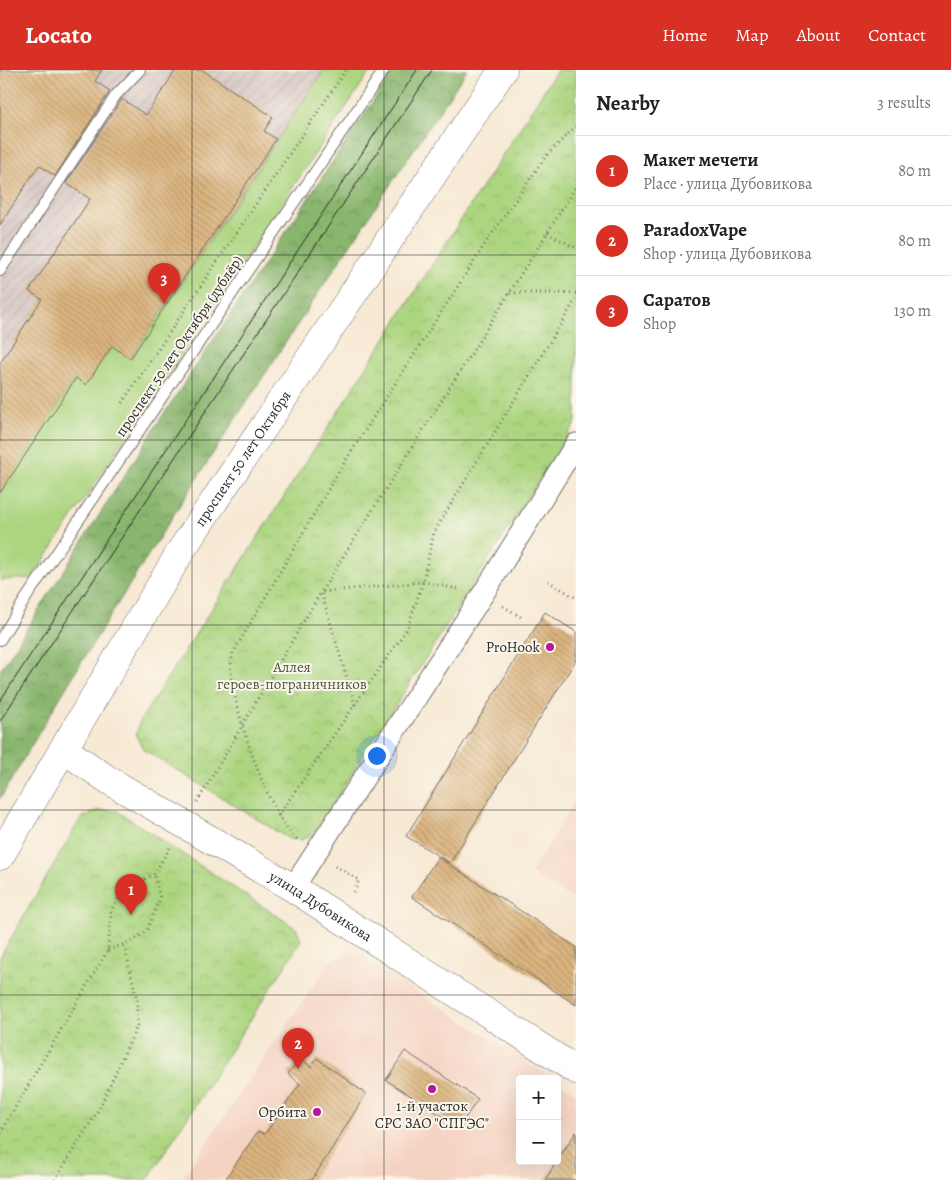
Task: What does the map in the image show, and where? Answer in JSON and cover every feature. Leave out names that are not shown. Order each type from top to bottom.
[{"type":"main road","name":"проспект 50 лет Октября","points":[[0,856],[182,549],[503,70]]},
{"type":"main road","name":"улица Дубовикова","points":[[63,749],[110,781],[185,823],[293,888],[576,1070]]},
{"type":"street","points":[[293,888],[483,594],[576,444]]},
{"type":"lane","points":[[0,271],[116,95],[140,70]]},
{"type":"lane","name":"проспект 50 лет Октября (дублёр)","points":[[0,640],[37,581],[384,70]]},
{"type":"path","points":[[122,403],[346,70]]},
{"type":"path","points":[[314,854],[288,832],[278,817],[241,726],[230,670],[233,653],[339,471],[485,244],[546,156],[576,126]]},
{"type":"path","points":[[0,1132],[108,950],[111,910],[125,889],[154,874],[321,592],[576,187]]},
{"type":"path","points":[[547,233],[576,248]]},
{"type":"path","points":[[509,293],[576,292]]},
{"type":"path","points":[[278,817],[407,629],[423,582],[434,532],[576,299]]},
{"type":"path","points":[[548,581],[576,598]]},
{"type":"path","points":[[321,592],[423,582],[483,594]]},
{"type":"path","points":[[321,592],[355,705]]},
{"type":"path","points":[[108,950],[134,941],[147,930],[160,898],[154,874]]},
{"type":"path","points":[[55,1180],[99,1109],[136,1026],[137,1000],[124,944]]},
{"type":"shaded area","points":[[0,70],[324,70],[130,359],[86,385],[76,379],[0,493]]},
{"type":"shaded area","points":[[576,799],[576,901],[531,873]]},
{"type":"shaded area","points":[[355,952],[548,1075],[516,1075],[516,1165],[561,1165],[561,1084],[576,1093],[576,1180],[181,1180],[330,962]]},
{"type":"green space","points":[[324,70],[371,70],[32,578],[0,580],[0,493],[76,378],[86,384],[112,346],[131,358]]},
{"type":"green space","points":[[394,70],[467,70],[287,340],[169,522],[0,799],[0,671],[163,415]]},
{"type":"green space","name":"Аллея героев-пограничников","points":[[557,70],[576,70],[576,422],[315,832],[302,840],[289,839],[143,749],[136,736],[140,721]]},
{"type":"green space","points":[[99,810],[117,811],[297,929],[301,941],[147,1180],[0,1180],[0,957],[81,818]]},
{"type":"building","points":[[0,70],[102,70],[95,81],[110,91],[55,176],[39,165],[0,225]]},
{"type":"building","points":[[176,70],[202,70],[273,117],[264,131],[276,139],[130,359],[112,346],[86,385],[76,378],[0,493],[0,363],[42,299],[29,291],[90,199],[66,183],[122,99],[146,115]]},
{"type":"building","points":[[545,612],[576,632],[576,660],[450,863],[406,836]]},
{"type":"building","points":[[438,857],[576,947],[576,1005],[412,897]]},
{"type":"building","name":"1-й участок СРС ЗАО \"СПГЭС\"","points":[[405,1051],[478,1099],[459,1127],[386,1080]]},
{"type":"building","name":"Орбита","points":[[300,1058],[311,1067],[317,1058],[366,1094],[312,1180],[225,1180],[258,1131],[265,1134],[300,1084],[288,1074]]},
{"type":"building","points":[[576,1132],[576,1180],[545,1180],[554,1165],[561,1165],[561,1155]]},
{"type":"tram line","points":[[0,701],[417,70]]},
{"type":"tram line","points":[[0,721],[432,70]]},
{"type":"place","name":"Саратов","points":[[164,304]]},
{"type":"place","name":"ProHook","points":[[550,647]]},
{"type":"place","name":"Макет мечети","points":[[131,915]]},
{"type":"place","name":"ParadoxVape","points":[[298,1069]]},
{"type":"place","name":"1-й участок СРС ЗАО \"СПГЭС\"","points":[[432,1089]]},
{"type":"place","name":"Орбита","points":[[317,1112]]}]
